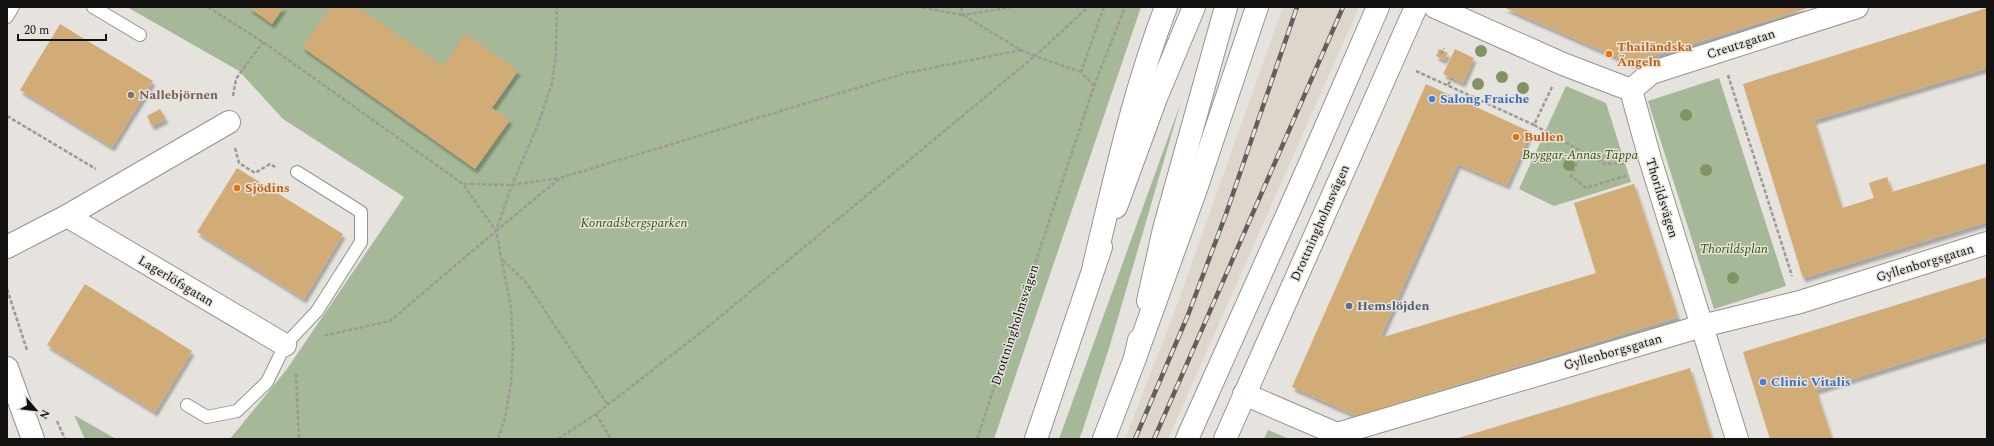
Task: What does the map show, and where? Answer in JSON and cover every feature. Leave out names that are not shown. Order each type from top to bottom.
[{"type":"main road","points":[[1094,265],[1123,143],[1155,35],[1166,7]]},
{"type":"main road","points":[[1036,439],[1094,265],[1156,98],[1194,7]]},
{"type":"main road","points":[[1135,358],[1164,229],[1226,7]]},
{"type":"main road","points":[[1104,439],[1196,189],[1257,7]]},
{"type":"main road","points":[[1187,439],[1378,7]]},
{"type":"main road","name":"Drottningholmsvägen","points":[[1224,439],[1416,7]]},
{"type":"main road","points":[[1435,7],[1563,64],[1631,90]]},
{"type":"main road","name":"Creutzgatan","points":[[1631,90],[1651,73],[1857,7]]},
{"type":"main road","name":"Thorildsvägen","points":[[1631,90],[1650,159],[1737,439]]},
{"type":"main road","points":[[7,247],[67,216],[229,122]]},
{"type":"main road","name":"Lagerlöfsgatan","points":[[67,216],[285,345]]},
{"type":"main road","name":"Gyllenborgsgatan","points":[[1244,394],[1337,434],[1702,326],[1800,302],[1987,243]]},
{"type":"main road","points":[[7,368],[33,439]]},
{"type":"lane","points":[[7,17],[13,7]]},
{"type":"lane","points":[[93,7],[140,35]]},
{"type":"lane","points":[[187,405],[207,417],[238,410],[267,382],[285,345],[317,311],[361,242],[361,212],[297,172]]},
{"type":"path","points":[[208,7],[263,42],[463,184],[496,231],[511,307],[513,346],[511,382],[505,418],[498,439]]},
{"type":"path","points":[[496,231],[512,184],[537,127],[552,84],[556,53],[557,7]]},
{"type":"path","points":[[919,7],[963,14],[1013,7]]},
{"type":"path","points":[[960,7],[963,14],[1021,50],[1081,72],[1094,86]]},
{"type":"path","points":[[558,439],[596,414],[709,326],[1035,56],[1088,7]]},
{"type":"path","points":[[1081,72],[1104,7]]},
{"type":"path","name":"Drottningholmsvägen","points":[[977,439],[1094,86],[1125,7]]},
{"type":"path","points":[[263,42],[236,79],[229,122],[239,162],[256,173],[270,164]]},
{"type":"path","points":[[1441,54],[1444,48]]},
{"type":"path","points":[[463,184],[512,184],[560,178],[906,73],[1021,50]]},
{"type":"path","points":[[1720,50],[1800,302]]},
{"type":"path","points":[[1534,125],[1563,64]]},
{"type":"path","points":[[1410,68],[1534,125],[1605,164],[1621,164]]},
{"type":"path","points":[[1448,85],[1452,78]]},
{"type":"path","points":[[7,116],[120,184]]},
{"type":"path","points":[[1582,152],[1571,176],[1586,188],[1632,174],[1650,159]]},
{"type":"path","points":[[299,439],[296,373],[285,345],[390,321],[560,178]]},
{"type":"path","points":[[502,259],[525,281],[608,405]]},
{"type":"path","points":[[596,414],[611,439]]},
{"type":"shaded area","points":[[1283,7],[1359,7],[1168,439],[1125,439],[1173,316]]},
{"type":"green space","name":"Konradsbergsparken","points":[[127,7],[1141,7],[994,439],[230,439],[287,369],[404,197],[283,119],[239,71]]},
{"type":"green space","name":"Thorildsplan","points":[[1719,78],[1786,286],[1714,309],[1648,101]]},
{"type":"green space","name":"Bryggar-Annas Täppa","points":[[1566,86],[1606,103],[1631,182],[1554,206],[1519,189]]},
{"type":"green space","points":[[1181,102],[1110,345],[1082,432],[1079,439],[1059,439]]},
{"type":"green space","points":[[74,415],[116,439],[85,439]]},
{"type":"green space","points":[[1268,430],[1289,439],[1264,439]]},
{"type":"building","points":[[248,7],[284,7],[272,24]]},
{"type":"building","points":[[331,7],[358,7],[443,66],[466,34],[518,71],[492,108],[510,120],[475,169],[302,47]]},
{"type":"building","points":[[1503,7],[1811,7],[1630,63]]},
{"type":"building","points":[[1987,8],[1987,68],[1814,120],[1842,208],[1874,198],[1869,183],[1887,177],[1892,192],[1987,163],[1987,222],[1803,278],[1743,84]]},
{"type":"building","points":[[60,24],[153,81],[112,147],[20,90]]},
{"type":"building","points":[[1439,49],[1448,53],[1444,60],[1436,56]]},
{"type":"building","points":[[1455,49],[1474,58],[1463,83],[1443,74]]},
{"type":"building","points":[[1426,84],[1531,132],[1507,185],[1458,164],[1380,338],[1596,273],[1574,203],[1634,184],[1678,317],[1357,416],[1292,387]]},
{"type":"building","points":[[160,109],[166,119],[152,126],[147,116]]},
{"type":"building","points":[[237,168],[343,234],[304,299],[197,232]]},
{"type":"building","points":[[1987,277],[1987,337],[1816,390],[1832,439],[1770,439],[1743,352]]},
{"type":"building","points":[[85,284],[192,351],[155,412],[47,345]]},
{"type":"building","points":[[1690,368],[1712,439],[1455,439]]},
{"type":"railway","points":[[1135,439],[1188,315],[1226,214],[1297,7]]},
{"type":"railway","points":[[1154,439],[1343,7]]},
{"type":"place","name":"Thailändska Ängeln","points":[[1609,54]]},
{"type":"place","name":"Nallebjörnen","points":[[131,95]]},
{"type":"place","name":"Salong Fraiche","points":[[1432,99]]},
{"type":"place","name":"Bullen","points":[[1516,137]]},
{"type":"place","name":"Sjödins","points":[[237,188]]},
{"type":"place","name":"Hemslöjden","points":[[1349,306]]},
{"type":"place","name":"Clinic Vitalis","points":[[1763,382]]}]
